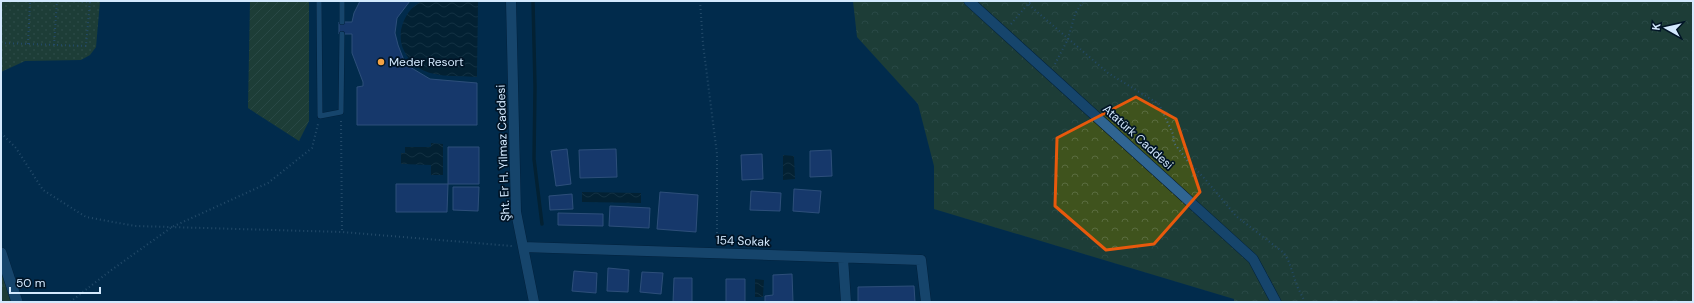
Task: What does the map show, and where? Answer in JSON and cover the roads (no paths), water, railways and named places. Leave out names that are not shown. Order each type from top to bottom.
[{"type":"street","name":"Şht. Er H. Yilmaz Caddesi","points":[[511,1],[516,212],[534,302]]},
{"type":"street","name":"Atatürk Caddesi","points":[[969,1],[1253,259],[1276,302]]},
{"type":"street","name":"154 Sokak","points":[[523,247],[921,260],[926,302]]},
{"type":"street","points":[[1,253],[17,302]]},
{"type":"street","points":[[843,258],[846,302]]},
{"type":"lane","points":[[319,1],[320,116],[341,112],[342,34]]},
{"type":"lane","points":[[342,1],[342,22]]},
{"type":"water","points":[[422,1],[478,1],[477,77],[448,76],[429,73],[413,64],[407,56],[403,50],[401,40],[402,25],[411,9]]},
{"type":"water","points":[[431,143],[443,144],[443,175],[431,175],[431,165],[401,164],[401,153],[405,153],[405,147],[431,147]]},
{"type":"water","points":[[783,155],[794,156],[795,179],[783,180]]},
{"type":"water","points":[[582,192],[641,193],[641,203],[582,202]]},
{"type":"water","points":[[755,279],[764,280],[763,297],[755,297]]},
{"type":"waterway","points":[[533,1],[535,87],[534,159],[542,224]]},
{"type":"place","name":"Meder Resort","points":[[381,62]]}]
